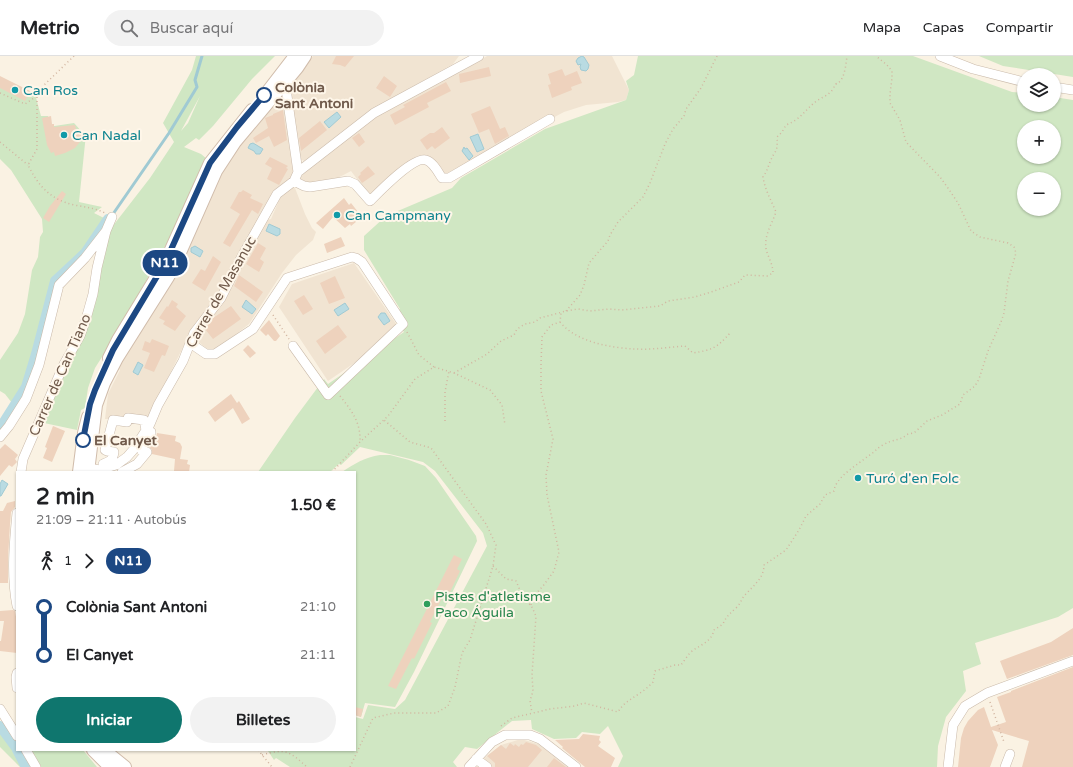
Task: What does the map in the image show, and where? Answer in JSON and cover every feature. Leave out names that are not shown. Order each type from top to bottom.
[{"type":"street","points":[[85,471],[88,432],[87,425],[90,404],[113,350],[165,263],[210,163],[295,56]]},
{"type":"street","points":[[298,172],[286,82],[284,77],[300,56]]},
{"type":"street","points":[[85,471],[96,405],[104,383],[117,358],[171,270],[216,171],[236,142],[306,56]]},
{"type":"street","points":[[479,56],[374,113],[298,172],[294,181],[310,187],[348,181],[355,184],[370,201],[399,174],[418,160],[427,160],[442,178],[449,178],[550,119]]},
{"type":"street","points":[[940,56],[973,69],[1017,80]]},
{"type":"street","points":[[1061,88],[1073,90]]},
{"type":"street","name":"Carrer de Masanuc","points":[[146,430],[183,360],[194,333],[221,298],[241,258],[277,194],[294,181]]},
{"type":"street","points":[[0,437],[10,426],[26,399],[39,365],[59,285],[86,258],[106,231],[112,217]]},
{"type":"street","name":"Carrer de Can Tiano","points":[[21,471],[23,459],[64,364],[80,336],[93,294],[97,268],[106,231]]},
{"type":"street","points":[[190,343],[206,354],[215,354],[253,329],[287,278],[352,257],[362,262],[403,324],[331,392],[293,346]]},
{"type":"street","points":[[85,471],[103,470],[127,458],[146,430],[144,420],[128,418],[127,422],[113,420],[105,450],[107,452],[114,452],[113,459],[108,463],[103,464],[103,470]]},
{"type":"street","points":[[124,471],[137,464],[147,452],[142,451],[145,433],[151,434],[151,432],[146,430]]},
{"type":"street","points":[[16,528],[13,571],[16,599]]},
{"type":"street","points":[[948,767],[953,725],[965,706],[987,693],[1073,661]]},
{"type":"street","points":[[0,709],[16,734]]},
{"type":"street","points":[[469,767],[492,742],[506,735],[530,735],[540,739],[576,767]]},
{"type":"street","points":[[27,751],[36,767]]},
{"type":"street","points":[[94,751],[111,767]]},
{"type":"street","points":[[105,751],[125,767]]},
{"type":"street","points":[[1005,767],[1010,754]]},
{"type":"street","points":[[476,759],[487,767]]},
{"type":"path","points":[[28,165],[37,148],[37,96],[40,89],[74,56]]},
{"type":"path","points":[[566,311],[580,295],[589,262],[608,242],[610,235],[618,222],[644,197],[665,144],[673,130],[684,116],[686,109],[701,88],[717,56]]},
{"type":"path","points":[[454,373],[487,354],[501,341],[514,335],[517,329],[525,324],[535,322],[540,318],[566,311],[590,311],[604,309],[622,310],[660,306],[668,301],[695,297],[739,282],[745,275],[767,276],[773,273],[773,267],[766,250],[765,240],[776,212],[764,186],[763,177],[768,170],[770,161],[778,150],[777,137],[786,125],[804,115],[810,106],[827,95],[833,90],[835,85],[841,81],[845,70],[847,56]]},
{"type":"path","points":[[496,730],[512,718],[532,712],[584,703],[618,712],[621,706],[628,700],[640,694],[653,682],[655,671],[675,665],[681,666],[689,654],[710,640],[714,630],[723,624],[730,612],[737,607],[745,594],[756,584],[764,571],[764,565],[786,550],[806,516],[820,504],[825,495],[834,491],[834,486],[847,472],[883,444],[892,440],[904,438],[908,434],[914,433],[927,421],[960,404],[963,395],[975,386],[980,379],[988,351],[1004,313],[1008,281],[1016,253],[1014,248],[1008,243],[980,237],[971,231],[958,203],[943,182],[906,142],[900,120],[890,103],[892,71],[876,56]]},
{"type":"path","points":[[0,93],[25,104],[37,96]]},
{"type":"path","points":[[0,142],[28,165],[42,187],[52,196],[62,202],[97,210],[112,217]]},
{"type":"path","points":[[268,307],[293,346]]},
{"type":"path","points":[[561,312],[560,322],[565,328],[588,341],[636,350],[685,346],[693,353],[708,351],[720,345],[730,333]]},
{"type":"path","points":[[532,712],[530,701],[533,691],[532,675],[536,616],[531,605],[532,598],[554,571],[560,552],[547,495],[546,476],[553,439],[541,391],[542,337],[551,326],[560,322]]},
{"type":"path","points":[[403,324],[419,355],[434,366],[454,373],[490,390],[502,405],[505,425]]},
{"type":"path","points":[[333,471],[360,442],[384,420],[416,379],[434,366]]},
{"type":"path","points":[[445,421],[445,392],[449,371]]},
{"type":"path","points":[[331,392],[356,418],[361,434],[360,442]]},
{"type":"path","points":[[350,767],[373,718],[394,713],[436,713],[448,706],[462,653],[470,640],[493,566],[496,545],[486,524],[431,448],[410,442],[384,420]]},
{"type":"path","points":[[493,566],[506,579],[516,582],[525,602],[531,605]]},
{"type":"path","points":[[989,698],[1004,742]]},
{"type":"path","points":[[259,751],[272,767]]},
{"type":"path","points":[[262,755],[275,751],[291,753],[307,767]]},
{"type":"shaded area","points":[[313,56],[459,56],[453,64],[369,111],[304,161],[300,159],[294,136],[291,84]]},
{"type":"shaded area","points":[[487,56],[612,56],[629,90],[626,100],[586,105],[564,112],[444,175],[429,157],[422,155],[417,156],[373,194],[369,195],[351,171],[334,180],[307,183],[300,178],[305,172],[375,117]]},
{"type":"shaded area","points":[[281,97],[284,97],[294,169],[293,175],[219,295],[188,337],[157,400],[155,401],[148,419],[105,419],[108,394],[120,370],[117,368],[222,171],[238,149]]},
{"type":"shaded area","points":[[290,188],[295,188],[305,214],[312,228],[316,232],[313,240],[296,255],[282,273],[249,324],[221,346],[212,351],[206,348],[194,338],[267,220],[271,219],[281,196]]},
{"type":"shaded area","points":[[354,263],[401,331],[328,381],[279,307],[292,284]]},
{"type":"shaded area","points":[[521,739],[538,744],[570,767],[492,767],[482,760],[501,745]]},
{"type":"green space","points":[[196,56],[275,56],[252,79],[213,126],[199,140],[196,138],[184,147],[201,154],[207,159],[169,239],[119,330],[95,368],[88,388],[85,408],[81,410],[77,430],[44,423],[68,364],[89,323],[107,238],[112,227],[150,178],[174,142],[163,123],[192,70]],"holes":[[[200,96],[188,123],[181,131]]]},
{"type":"green space","points":[[638,56],[913,56],[1012,92],[1017,92],[1017,112],[1061,112],[1061,98],[1073,100],[1073,608],[1058,617],[975,643],[981,664],[963,671],[966,691],[946,717],[938,746],[937,767],[618,767],[623,756],[608,726],[600,734],[582,732],[576,738],[554,739],[532,729],[531,720],[512,721],[477,749],[465,747],[453,762],[457,767],[290,767],[276,758],[274,760],[268,751],[356,751],[356,717],[363,719],[368,705],[395,709],[405,700],[487,546],[483,533],[435,471],[423,462],[360,447],[341,465],[339,464],[331,471],[259,471],[324,379],[328,384],[404,332],[392,315],[400,309],[364,250],[364,236],[386,216],[452,188],[461,178],[545,129],[626,100],[629,90],[626,81],[634,75]]},
{"type":"green space","points":[[979,56],[1073,56],[1073,77],[1061,75],[1061,68],[1017,68],[1003,66]]},
{"type":"green space","points":[[0,77],[35,94],[41,116],[48,116],[48,127],[74,123],[83,133],[86,134],[79,202],[102,207],[94,213],[104,218],[88,247],[54,281],[42,325],[24,380],[19,394],[12,403],[5,394],[0,391],[0,360],[18,333],[25,314],[32,270],[38,257],[40,237],[43,232],[42,219],[11,170],[0,159]]},
{"type":"green space","name":"Pistes d'atletisme Paco Águila","points":[[390,455],[425,466],[436,478],[476,536],[477,541],[414,672],[395,707],[365,703],[361,717],[356,715],[356,471],[344,471],[365,459],[375,456]]},
{"type":"green space","points":[[0,727],[19,754],[24,751],[84,751],[97,767],[20,767],[0,747]]},
{"type":"water","points":[[582,56],[589,65],[586,71],[581,70],[581,64],[578,65],[576,61]]},
{"type":"water","points":[[337,112],[341,117],[329,128],[324,122]]},
{"type":"water","points":[[478,134],[484,149],[477,152],[470,137]]},
{"type":"water","points":[[253,143],[263,149],[260,154],[256,154],[248,148],[250,144]]},
{"type":"water","points":[[464,147],[465,149],[467,148],[473,156],[469,160],[462,151]]},
{"type":"water","points":[[269,224],[280,229],[280,234],[277,236],[266,231]]},
{"type":"water","points":[[195,246],[203,251],[200,257],[191,252],[191,248]]},
{"type":"water","points":[[246,300],[256,309],[252,314],[242,307]]},
{"type":"water","points":[[345,303],[349,309],[338,316],[334,310]]},
{"type":"water","points":[[381,313],[385,313],[390,321],[384,325],[378,317]]},
{"type":"water","points":[[138,362],[143,365],[138,375],[133,372]]},
{"type":"water","points":[[2,480],[8,484],[0,496],[0,484]]},
{"type":"building","points":[[336,56],[354,56],[345,67],[332,64]]},
{"type":"building","points":[[489,67],[491,76],[460,83],[459,74]]},
{"type":"building","points":[[562,69],[565,76],[577,71],[582,83],[571,87],[572,90],[552,98],[548,85],[551,84],[548,74]]},
{"type":"building","name":"Can Ros","points":[[0,76],[30,91],[25,101],[0,88]]},
{"type":"building","points":[[384,76],[397,86],[390,97],[376,88]]},
{"type":"building","points":[[446,82],[451,91],[427,103],[429,107],[395,125],[390,115],[405,107],[403,105]]},
{"type":"building","points":[[490,106],[500,129],[505,127],[509,136],[495,144],[489,129],[479,133],[471,114]]},
{"type":"building","points":[[283,110],[287,140],[274,147],[269,136],[256,143],[253,138],[268,128],[265,118]]},
{"type":"building","name":"Can Nadal","points":[[51,116],[54,127],[75,125],[77,133],[82,131],[84,137],[75,148],[55,156],[54,152],[51,153],[47,145],[42,118]]},
{"type":"building","points":[[320,121],[327,130],[301,151],[299,138]]},
{"type":"building","points":[[442,127],[450,138],[435,149],[432,146],[427,150],[420,140]]},
{"type":"building","points":[[359,133],[365,142],[359,147],[352,138]]},
{"type":"building","points":[[270,157],[288,166],[286,168],[288,169],[279,185],[267,179],[272,168],[265,164]]},
{"type":"building","points":[[368,166],[375,174],[362,183],[358,177],[361,174],[360,173]]},
{"type":"building","points":[[243,190],[252,195],[250,198],[263,204],[258,214],[252,210],[230,247],[223,243],[240,214],[230,208],[239,192]]},
{"type":"building","points":[[62,191],[66,194],[49,222],[43,218]]},
{"type":"building","points":[[344,198],[349,205],[351,203],[362,217],[351,226],[350,224],[345,228],[333,217],[323,229],[316,223]]},
{"type":"building","points":[[341,237],[345,246],[327,253],[324,244]]},
{"type":"building","points":[[258,243],[266,248],[260,259],[264,262],[259,272],[246,264]]},
{"type":"building","points":[[213,256],[221,262],[205,291],[192,283],[201,269],[205,271]]},
{"type":"building","points":[[239,275],[263,292],[256,302],[234,286]]},
{"type":"building","points":[[335,276],[345,298],[329,304],[320,283]]},
{"type":"building","points":[[304,295],[313,309],[303,315],[294,301]]},
{"type":"building","points":[[172,300],[178,304],[176,307],[186,316],[175,331],[163,324],[165,321],[159,318]]},
{"type":"building","points":[[231,306],[241,319],[213,339],[205,329],[213,318]]},
{"type":"building","points":[[269,320],[280,336],[276,341],[274,341],[268,334],[266,336],[260,330]]},
{"type":"building","points":[[338,325],[347,337],[325,354],[316,341]]},
{"type":"building","points":[[152,339],[169,346],[165,356],[162,355],[154,372],[144,368],[150,353],[142,350],[145,341],[150,343]]},
{"type":"building","points":[[248,345],[256,353],[250,358],[243,350]]},
{"type":"building","points":[[231,394],[237,403],[239,401],[250,419],[242,424],[233,408],[215,422],[208,412]]},
{"type":"building","points":[[53,426],[65,431],[52,462],[43,458],[47,448],[45,447]]},
{"type":"building","points":[[157,433],[176,436],[175,441],[180,443],[182,447],[180,459],[188,460],[187,464],[190,465],[189,471],[174,471],[175,459],[152,454],[152,450],[149,446],[150,440],[156,438]]},
{"type":"building","points":[[5,444],[18,455],[15,459],[17,462],[12,467],[9,465],[0,476],[0,449]]},
{"type":"building","points":[[15,501],[15,507],[11,512],[8,583],[0,583],[0,511],[3,511],[7,503]]},
{"type":"building","points":[[454,555],[462,559],[457,569],[460,571],[450,592],[446,590],[414,659],[412,658],[396,689],[388,686]]},
{"type":"building","points":[[0,611],[15,611],[16,653],[0,651],[0,641],[4,621],[0,621]]},
{"type":"building","points":[[1073,628],[1073,655],[1007,679],[1000,661],[1051,642]]},
{"type":"building","points":[[1073,667],[1073,767],[1022,767],[1029,741],[992,730],[998,745],[990,767],[958,767],[961,738],[964,728],[978,710],[984,707],[991,727],[1006,722],[997,697]]},
{"type":"building","points":[[356,707],[363,709],[361,717],[356,715]]},
{"type":"building","points":[[583,734],[600,736],[599,740],[601,742],[598,746],[615,758],[611,767],[585,767],[562,748],[563,747],[555,740],[579,739]]},
{"type":"building","points":[[526,742],[536,745],[542,750],[528,767],[495,767],[495,763],[487,756],[501,745],[506,749],[510,743],[519,747],[521,744],[523,745]]},
{"type":"building","points":[[554,758],[566,767],[547,767]]},
{"type":"waterway","points":[[113,214],[169,133],[197,87],[195,80],[202,56]]},
{"type":"waterway","points":[[0,428],[26,387],[55,281],[85,253],[108,219]]},
{"type":"waterway","points":[[0,726],[16,748]]},
{"type":"waterway","points":[[18,751],[26,767]]},
{"type":"bus line","name":"N11","points":[[83,440],[90,404],[113,350],[165,263],[210,163],[220,148],[264,95]]},
{"type":"place","name":"Can Ros","points":[[15,90]]},
{"type":"place","name":"Colònia Sant Antoni","points":[[264,95]]},
{"type":"place","name":"Can Nadal","points":[[64,135]]},
{"type":"place","name":"Can Campmany","points":[[337,215]]},
{"type":"place","name":"El Canyet","points":[[83,440]]},
{"type":"place","name":"Turó d'en Folc","points":[[858,478]]},
{"type":"place","name":"Pistes d'atletisme Paco Águila","points":[[427,604]]}]
